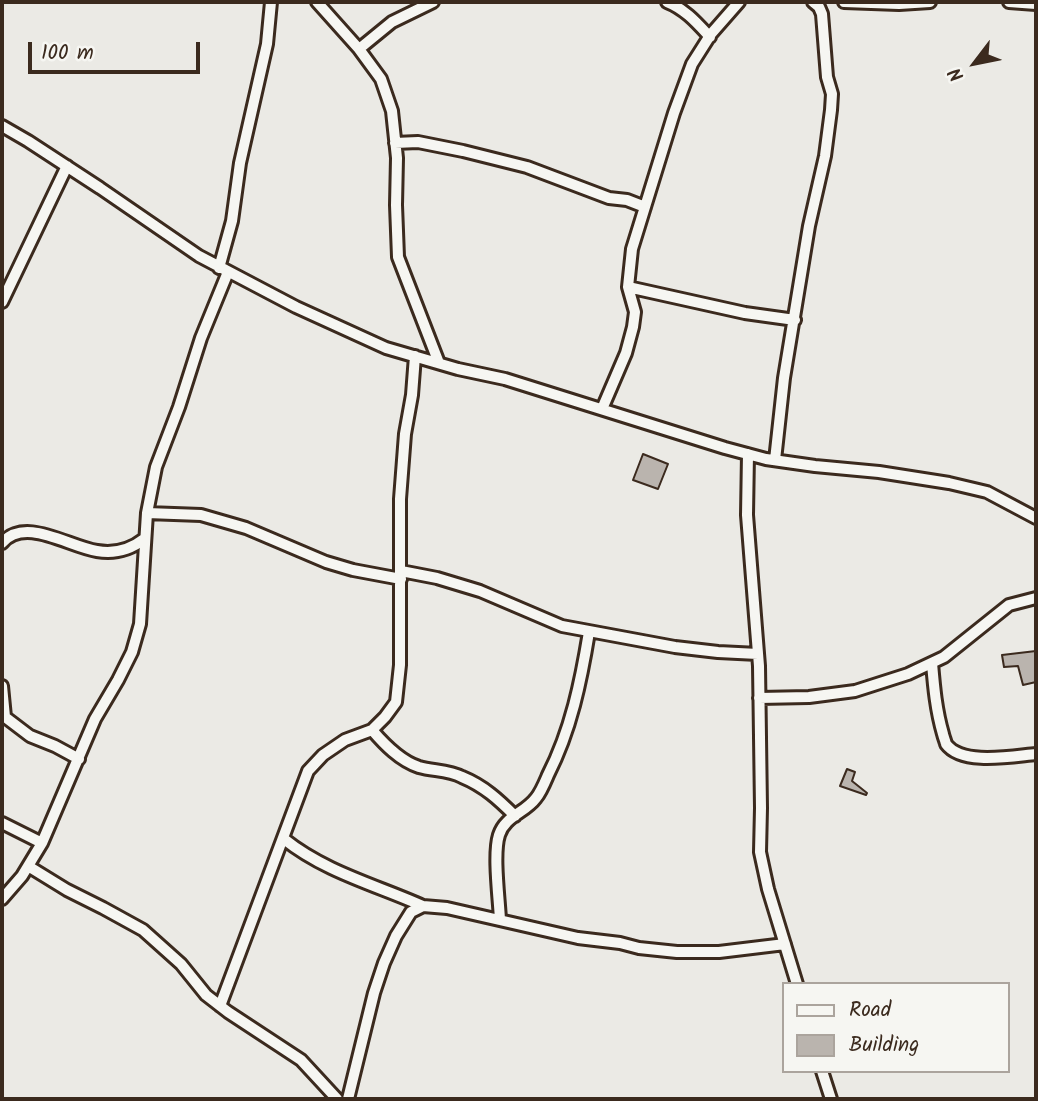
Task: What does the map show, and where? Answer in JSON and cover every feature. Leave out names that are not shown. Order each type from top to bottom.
[{"type":"street","points":[[2,900],[42,843],[95,719],[132,652],[140,624],[144,539],[156,467],[179,407],[224,270],[240,163],[267,44],[271,2]]},
{"type":"street","points":[[317,2],[359,48],[381,79],[392,111],[398,257],[439,363]]},
{"type":"street","points":[[359,48],[392,22],[433,2]]},
{"type":"street","points":[[667,2],[676,5],[694,19],[710,37]]},
{"type":"street","points":[[602,409],[626,353],[633,327],[635,312],[628,287],[632,249],[663,146],[692,64],[739,2]]},
{"type":"street","points":[[775,460],[784,378],[831,110],[832,94],[827,76],[822,13],[814,2]]},
{"type":"street","points":[[844,2],[930,2]]},
{"type":"street","points":[[1009,2],[1036,4]]},
{"type":"street","points":[[2,126],[67,166],[199,256],[296,307],[386,348],[458,369],[505,379],[748,454],[815,466],[879,472],[949,483],[986,492],[1036,518]]},
{"type":"street","points":[[395,143],[418,142],[527,167],[609,198],[627,200],[645,207]]},
{"type":"street","points":[[2,302],[67,166]]},
{"type":"street","points":[[628,287],[733,310],[795,320]]},
{"type":"street","points":[[220,1006],[308,771],[334,747],[372,730],[396,702],[400,665],[400,499],[415,356]]},
{"type":"street","points":[[748,454],[747,515],[758,654],[760,852],[768,889],[796,982]]},
{"type":"street","points":[[147,513],[201,515],[246,528],[326,562],[353,570],[437,578],[480,591],[562,626],[675,648],[758,654]]},
{"type":"street","points":[[2,543],[6,538],[26,532],[96,551],[116,552],[132,548],[144,539]]},
{"type":"street","points":[[759,698],[809,697],[855,691],[908,674],[944,657],[1009,605],[1036,598]]},
{"type":"street","points":[[500,920],[497,863],[499,836],[505,822],[536,799],[560,752],[581,681],[589,632]]},
{"type":"street","points":[[932,663],[934,695],[946,744],[969,757],[997,758],[1036,754]]},
{"type":"street","points":[[2,686],[5,718],[30,736],[79,759]]},
{"type":"street","points":[[372,730],[401,757],[418,766],[459,775],[482,786],[515,816]]},
{"type":"street","points":[[2,822],[42,843]]},
{"type":"street","points":[[284,839],[317,862],[423,906],[447,908],[578,938],[677,952],[719,952],[785,944]]},
{"type":"street","points":[[28,866],[66,890],[143,930],[181,964],[206,995],[301,1060],[337,1099]]},
{"type":"street","points":[[348,1099],[373,993],[384,963],[411,912],[423,906]]},
{"type":"street","points":[[823,1073],[831,1099]]},
{"type":"building","points":[[643,454],[668,464],[658,489],[633,480]]},
{"type":"building","points":[[1036,651],[1036,682],[1023,685],[1018,666],[1004,667],[1002,655]]},
{"type":"building","points":[[847,769],[855,772],[852,781],[867,793],[866,795],[840,786]]}]
